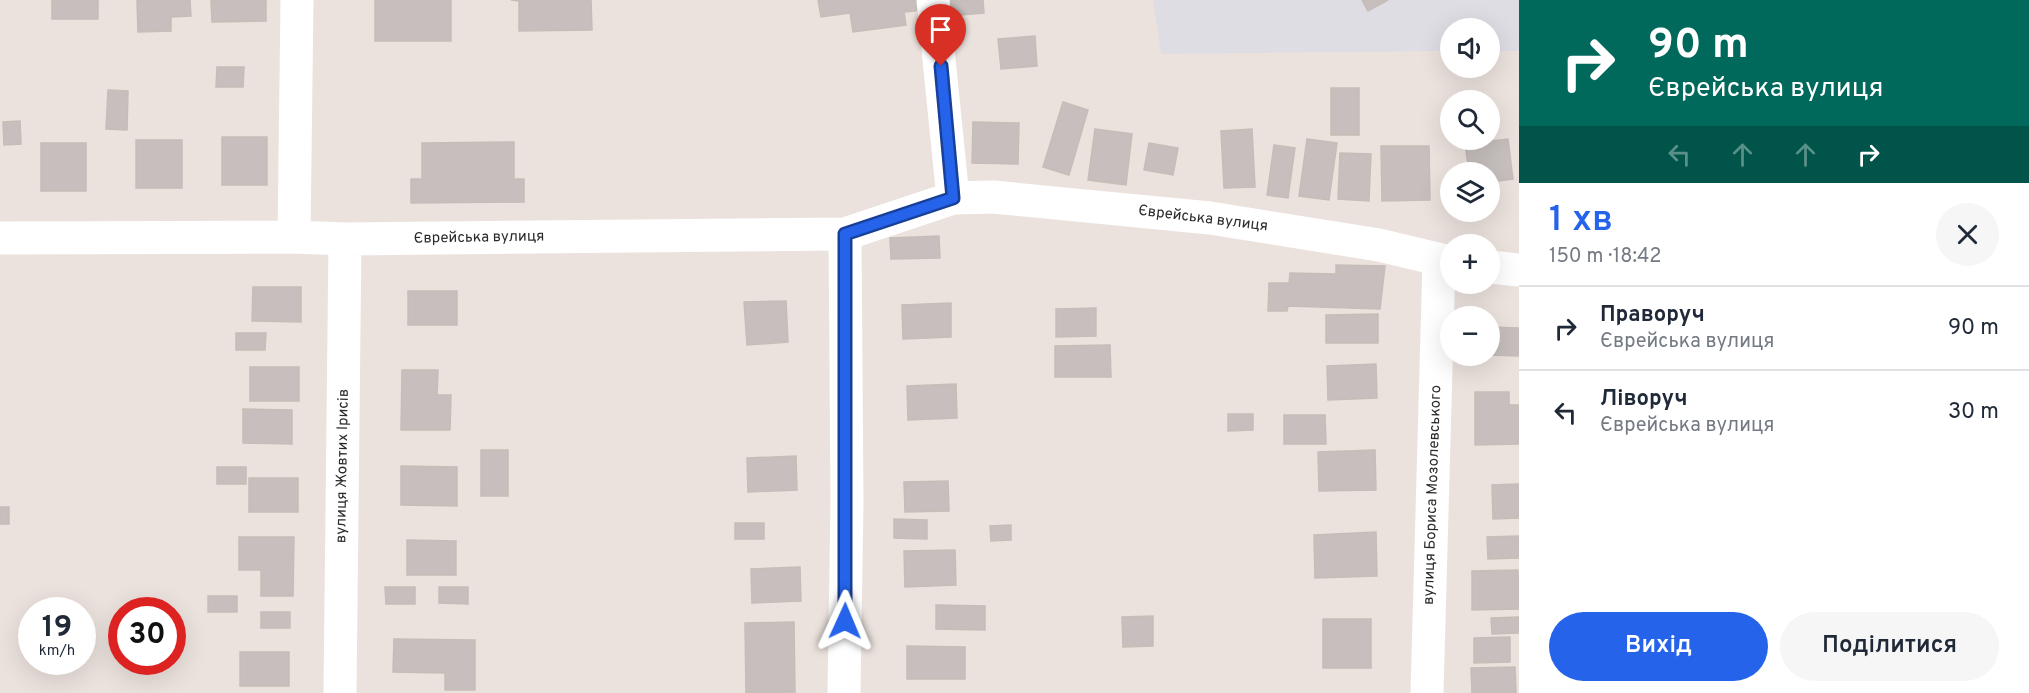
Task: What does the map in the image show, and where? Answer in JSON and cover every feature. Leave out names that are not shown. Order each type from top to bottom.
[{"type":"street","points":[[294,237],[297,0]]},
{"type":"street","points":[[933,0],[953,198]]},
{"type":"street","name":"Єврейська вулиця","points":[[0,238],[294,237],[345,239],[845,234],[953,198],[993,197],[1210,218],[1379,245],[1440,260]]},
{"type":"street","points":[[844,693],[847,501],[845,234]]},
{"type":"street","name":"вулиця Жовтих Ірисів","points":[[340,693],[345,239]]},
{"type":"street","points":[[1500,268],[1519,270]]},
{"type":"street","name":"вулиця Бориса Мозолевського","points":[[1427,693],[1444,294]]},
{"type":"shaded area","points":[[1153,0],[1519,0],[1519,51],[1500,51],[1500,18],[1440,18],[1440,51],[1161,54]]},
{"type":"building","points":[[52,0],[98,0],[98,19],[52,19]]},
{"type":"building","points":[[137,0],[190,0],[191,16],[171,17],[171,31],[138,32]]},
{"type":"building","points":[[211,0],[266,0],[266,21],[212,22]]},
{"type":"building","points":[[375,0],[451,0],[451,41],[375,41]]},
{"type":"building","points":[[511,0],[591,0],[592,30],[519,31],[519,1]]},
{"type":"building","points":[[818,0],[923,0],[924,10],[904,12],[906,25],[853,32],[850,13],[821,17]]},
{"type":"building","points":[[947,0],[983,0],[984,13],[948,16]]},
{"type":"building","points":[[1362,0],[1388,0],[1368,11]]},
{"type":"building","points":[[1035,36],[1037,66],[1001,69],[998,39]]},
{"type":"building","points":[[217,67],[244,67],[243,87],[216,87]]},
{"type":"building","points":[[1331,88],[1359,88],[1359,135],[1331,135]]},
{"type":"building","points":[[108,90],[128,91],[127,130],[106,129]]},
{"type":"building","points":[[1063,102],[1088,110],[1069,175],[1043,167]]},
{"type":"building","points":[[20,121],[21,144],[4,145],[3,122]]},
{"type":"building","points":[[973,122],[1019,123],[1018,164],[972,163]]},
{"type":"building","points":[[1095,129],[1132,134],[1126,185],[1088,180]]},
{"type":"building","points":[[1252,129],[1255,187],[1224,188],[1221,131]]},
{"type":"building","points":[[222,137],[267,137],[267,185],[222,185]]},
{"type":"building","points":[[1307,139],[1337,143],[1329,200],[1299,196]]},
{"type":"building","points":[[1508,139],[1513,179],[1500,181],[1500,162],[1468,162],[1466,150],[1500,150],[1500,140]]},
{"type":"building","points":[[136,140],[182,140],[182,188],[136,188]]},
{"type":"building","points":[[514,142],[514,179],[524,179],[524,202],[411,203],[411,179],[422,179],[422,143]]},
{"type":"building","points":[[41,143],[86,143],[86,191],[41,191]]},
{"type":"building","points":[[1149,143],[1178,148],[1173,175],[1144,170]]},
{"type":"building","points":[[1274,145],[1295,148],[1288,198],[1267,195]]},
{"type":"building","points":[[1381,146],[1429,146],[1430,200],[1382,201]]},
{"type":"building","points":[[1340,153],[1371,154],[1369,201],[1338,199]]},
{"type":"building","points":[[939,236],[940,258],[891,259],[890,238]]},
{"type":"building","points":[[1336,265],[1385,266],[1380,309],[1288,306],[1287,311],[1268,311],[1269,283],[1289,283],[1290,273],[1336,274]]},
{"type":"building","points":[[253,287],[301,287],[301,322],[252,321]]},
{"type":"building","points":[[408,291],[457,291],[457,325],[408,325]]},
{"type":"building","points":[[786,301],[788,342],[747,345],[744,302]]},
{"type":"building","points":[[951,303],[951,337],[903,339],[902,305]]},
{"type":"building","points":[[1096,308],[1096,336],[1056,337],[1056,309]]},
{"type":"building","points":[[1378,314],[1378,343],[1326,343],[1326,315]]},
{"type":"building","points":[[1500,327],[1519,328],[1519,356],[1500,355]]},
{"type":"building","points":[[236,333],[266,333],[265,350],[236,350]]},
{"type":"building","points":[[1110,345],[1111,377],[1055,377],[1055,346]]},
{"type":"building","points":[[1376,364],[1377,398],[1328,400],[1327,366]]},
{"type":"building","points":[[250,367],[299,367],[299,401],[250,401]]},
{"type":"building","points":[[402,370],[438,370],[437,395],[451,395],[450,430],[401,430]]},
{"type":"building","points":[[956,384],[957,418],[908,420],[907,386]]},
{"type":"building","points":[[1475,392],[1509,392],[1509,405],[1519,405],[1519,444],[1475,445]]},
{"type":"building","points":[[243,409],[292,410],[292,444],[243,443]]},
{"type":"building","points":[[1228,414],[1253,414],[1253,430],[1228,431]]},
{"type":"building","points":[[1284,415],[1325,415],[1326,444],[1284,444]]},
{"type":"building","points":[[481,450],[508,450],[508,496],[481,496]]},
{"type":"building","points":[[1375,450],[1376,490],[1319,491],[1318,452]]},
{"type":"building","points":[[796,456],[797,490],[748,492],[747,458]]},
{"type":"building","points":[[401,466],[457,467],[457,506],[401,505]]},
{"type":"building","points":[[217,467],[246,467],[246,484],[217,484]]},
{"type":"building","points":[[249,478],[298,478],[298,512],[249,512]]},
{"type":"building","points":[[948,481],[949,511],[905,512],[904,482]]},
{"type":"building","points":[[1519,484],[1519,518],[1493,519],[1492,485]]},
{"type":"building","points":[[0,507],[9,507],[9,524],[0,524]]},
{"type":"building","points":[[894,519],[927,520],[927,539],[894,538]]},
{"type":"building","points":[[735,523],[764,523],[764,539],[735,539]]},
{"type":"building","points":[[1011,525],[1011,540],[991,541],[990,526]]},
{"type":"building","points":[[1376,532],[1377,576],[1315,578],[1314,535]]},
{"type":"building","points":[[1519,536],[1519,558],[1488,559],[1487,537]]},
{"type":"building","points":[[239,537],[294,537],[293,596],[261,596],[261,570],[239,570]]},
{"type":"building","points":[[407,540],[456,541],[456,575],[407,575]]},
{"type":"building","points":[[955,550],[956,585],[905,587],[904,551]]},
{"type":"building","points":[[800,567],[801,601],[752,603],[751,569]]},
{"type":"building","points":[[1518,570],[1519,609],[1472,610],[1472,571]]},
{"type":"building","points":[[385,587],[415,587],[415,604],[386,604]]},
{"type":"building","points":[[439,587],[468,587],[468,604],[439,603]]},
{"type":"building","points":[[208,596],[237,596],[237,612],[208,612]]},
{"type":"building","points":[[936,605],[985,606],[985,630],[936,629]]},
{"type":"building","points":[[261,612],[290,612],[290,628],[261,628]]},
{"type":"building","points":[[1153,616],[1153,646],[1123,647],[1122,617]]},
{"type":"building","points":[[1519,617],[1519,633],[1492,634],[1491,618]]},
{"type":"building","points":[[1323,619],[1371,619],[1371,668],[1323,668]]},
{"type":"building","points":[[794,622],[795,692],[746,693],[745,623]]},
{"type":"building","points":[[1510,637],[1510,662],[1474,663],[1474,638]]},
{"type":"building","points":[[394,639],[475,640],[475,690],[445,690],[445,673],[393,672]]},
{"type":"building","points":[[907,646],[965,647],[965,679],[907,679]]},
{"type":"building","points":[[240,652],[289,652],[289,686],[240,686]]},
{"type":"building","points":[[1515,667],[1516,693],[1472,693],[1471,668]]},
{"type":"route","points":[[845,621],[847,501],[845,234],[953,198],[951,155],[941,66]]}]
